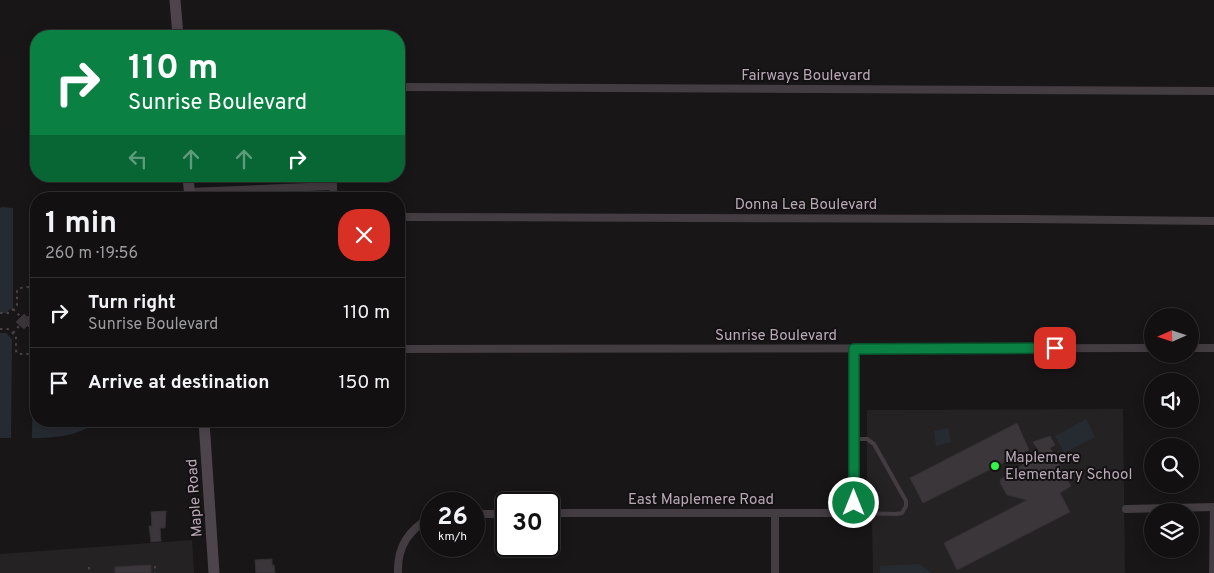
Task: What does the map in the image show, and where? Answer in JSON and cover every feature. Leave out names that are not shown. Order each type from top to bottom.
[{"type":"main road","points":[[175,0],[178,30]]},
{"type":"main road","name":"Maple Road","points":[[204,427],[214,573]]},
{"type":"street","name":"Fairways Boulevard","points":[[405,87],[1214,91]]},
{"type":"street","points":[[333,182],[333,192]]},
{"type":"street","points":[[247,192],[333,186]]},
{"type":"street","name":"Donna Lea Boulevard","points":[[405,217],[1214,221]]},
{"type":"street","name":"Sunrise Boulevard","points":[[405,349],[1144,348]]},
{"type":"street","points":[[1199,348],[1214,348]]},
{"type":"street","points":[[854,349],[854,513]]},
{"type":"street","points":[[1126,509],[1214,507],[1213,573]]},
{"type":"street","points":[[775,513],[775,573]]},
{"type":"street","name":"East Maplemere Road","points":[[560,514],[854,513]]},
{"type":"street","points":[[398,573],[398,561],[404,542],[420,524]]},
{"type":"lane","points":[[854,439],[867,439],[874,444],[906,501],[906,506],[902,513],[854,513]]},
{"type":"path","points":[[0,313],[8,313],[17,305],[17,291],[19,288],[30,288]]},
{"type":"path","points":[[12,309],[21,317]]},
{"type":"path","points":[[13,333],[20,326]]},
{"type":"path","points":[[0,329],[8,329],[16,336],[16,351],[18,354],[30,354]]},
{"type":"path","points":[[155,566],[155,573]]},
{"type":"path","points":[[88,567],[89,573]]},
{"type":"shaded area","points":[[0,208],[13,208],[13,307],[6,313],[0,313]]},
{"type":"shaded area","points":[[0,333],[6,333],[12,339],[11,438],[0,438]]},
{"type":"shaded area","name":"Maplemere Elementary School","points":[[1123,409],[1125,573],[873,573],[872,523],[867,523],[867,410]]},
{"type":"shaded area","points":[[1086,419],[1095,437],[1064,453],[1055,436]]},
{"type":"shaded area","points":[[32,427],[89,427],[67,435],[32,438]]},
{"type":"shaded area","points":[[948,428],[951,442],[936,446],[934,431]]},
{"type":"shaded area","points":[[192,540],[194,573],[0,573],[0,554]]},
{"type":"shaded area","points":[[919,564],[932,573],[880,573],[880,566]]},
{"type":"building","points":[[24,314],[30,319],[30,323],[24,329],[16,322]]},
{"type":"building","points":[[1017,423],[1029,450],[923,503],[910,478]]},
{"type":"building","name":"Maplemere Elementary School","points":[[1050,436],[1055,445],[1050,448],[1071,486],[1060,493],[1070,512],[957,570],[944,543],[1027,500],[1007,495],[1000,483],[1001,479],[1040,453],[1033,442]]},
{"type":"building","points":[[166,511],[165,528],[160,528],[161,541],[151,542],[149,526],[152,526],[151,512]]},
{"type":"building","points":[[272,559],[275,573],[256,573],[255,560]]},
{"type":"building","points":[[151,565],[151,573],[115,573],[115,567]]},
{"type":"place","name":"Maplemere Elementary School","points":[[995,466]]},
{"type":"route","points":[[854,503],[854,349],[1055,348]]}]
